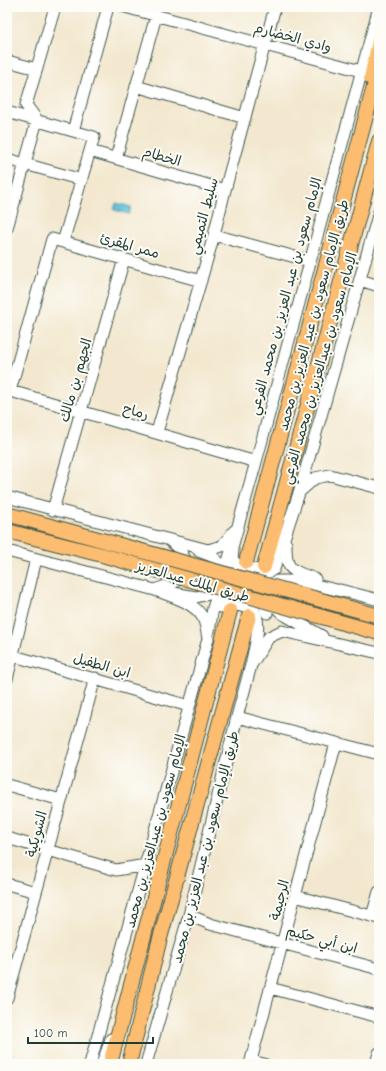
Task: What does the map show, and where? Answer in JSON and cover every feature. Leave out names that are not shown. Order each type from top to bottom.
[{"type":"main road","points":[[373,90],[370,80],[379,41]]},
{"type":"main road","name":"طريق الإمام سعود بن عبد العزيز بن محمد","points":[[246,562],[379,68]]},
{"type":"main road","name":"طريق الإمام سعود بن عبد العزيز بن محمد","points":[[264,567],[379,141]]},
{"type":"main road","name":"طريق الملك عبدالعزيز","points":[[7,514],[379,616]]},
{"type":"main road","name":"طريق الملك عبدالعزيز","points":[[7,531],[102,555],[379,633]]},
{"type":"main road","name":"الإمام سعود بن عبدالعزيز بن محمد","points":[[110,1064],[230,611]]},
{"type":"main road","points":[[129,1064],[159,942],[249,616]]},
{"type":"street","points":[[37,120],[26,105],[55,7]]},
{"type":"street","points":[[73,131],[108,7]]},
{"type":"street","name":"وادي الخضارم","points":[[125,7],[361,71]]},
{"type":"street","name":"سليط التميمي","points":[[157,432],[214,235],[275,7]]},
{"type":"street","name":"الإمام سعود بن عبد العزيز بن محمد الفرعي","points":[[237,528],[379,7]]},
{"type":"street","points":[[116,158],[156,16]]},
{"type":"street","points":[[7,60],[37,69]]},
{"type":"street","points":[[136,86],[245,118]]},
{"type":"street","points":[[7,112],[94,137],[63,242]]},
{"type":"street","points":[[7,228],[37,120]]},
{"type":"street","name":"الخطام","points":[[90,151],[225,190]]},
{"type":"street","points":[[7,159],[82,180]]},
{"type":"street","name":"الإمام سعود بن عبدالعزيز بن محمد الفرعي","points":[[286,533],[299,493],[379,212]]},
{"type":"street","points":[[214,235],[310,261]]},
{"type":"street","name":"ممر المقرئ","points":[[8,391],[52,239],[201,280]]},
{"type":"street","name":"الجهم بن مالك","points":[[53,510],[124,259]]},
{"type":"street","points":[[360,280],[379,286]]},
{"type":"street","name":"رماح","points":[[8,391],[157,432],[256,462]]},
{"type":"street","points":[[299,493],[315,478],[330,475],[379,488]]},
{"type":"street","points":[[7,497],[208,550],[222,546],[237,528]]},
{"type":"street","points":[[237,528],[232,558],[236,564],[267,573],[274,569],[286,533]]},
{"type":"street","points":[[208,639],[212,608],[237,528]]},
{"type":"street","points":[[251,665],[266,622],[268,608],[281,568],[286,533]]},
{"type":"street","points":[[286,533],[286,562],[292,570],[345,592]]},
{"type":"street","points":[[165,538],[227,563],[249,590],[268,608],[334,642],[379,653]]},
{"type":"street","points":[[155,590],[178,581],[186,568],[187,563],[178,548],[165,538]]},
{"type":"street","points":[[7,551],[155,590],[196,597],[218,591],[249,590],[275,576],[281,568]]},
{"type":"street","points":[[7,679],[10,655],[36,559]]},
{"type":"street","points":[[212,608],[220,599],[277,582],[299,581],[379,600]]},
{"type":"street","name":"الإمام سعود بن عبدالعزيز بن محمد","points":[[90,1064],[208,639],[204,620],[199,612],[187,604],[155,590]]},
{"type":"street","points":[[334,642],[305,622],[302,610],[303,603],[309,594],[316,590],[345,592]]},
{"type":"street","points":[[208,639],[219,609],[223,605],[228,602],[254,610],[258,617],[258,628],[251,665]]},
{"type":"street","name":"طريق الإمام سعود بن عبد العزيز بن محمد","points":[[146,1064],[172,979],[189,915],[251,665],[270,637],[282,631],[334,642]]},
{"type":"street","name":"ابن الطفيل","points":[[10,655],[189,706]]},
{"type":"street","name":"الشويكية","points":[[7,998],[95,678]]},
{"type":"street","points":[[237,717],[379,754]]},
{"type":"street","name":"الرجيمة","points":[[250,1062],[336,743]]},
{"type":"street","points":[[7,785],[61,800]]},
{"type":"street","points":[[7,838],[116,870],[146,865]]},
{"type":"street","points":[[7,884],[36,892]]},
{"type":"street","points":[[295,896],[376,917],[379,892]]},
{"type":"street","name":"ابن أبي حكيم","points":[[189,915],[210,924],[379,969]]},
{"type":"street","points":[[102,1064],[134,977]]},
{"type":"street","points":[[270,988],[379,1017]]},
{"type":"street","points":[[376,1064],[379,1052]]},
{"type":"street","points":[[250,1062],[264,1064]]},
{"type":"water","points":[[116,203],[131,207],[129,214],[114,210]]}]
